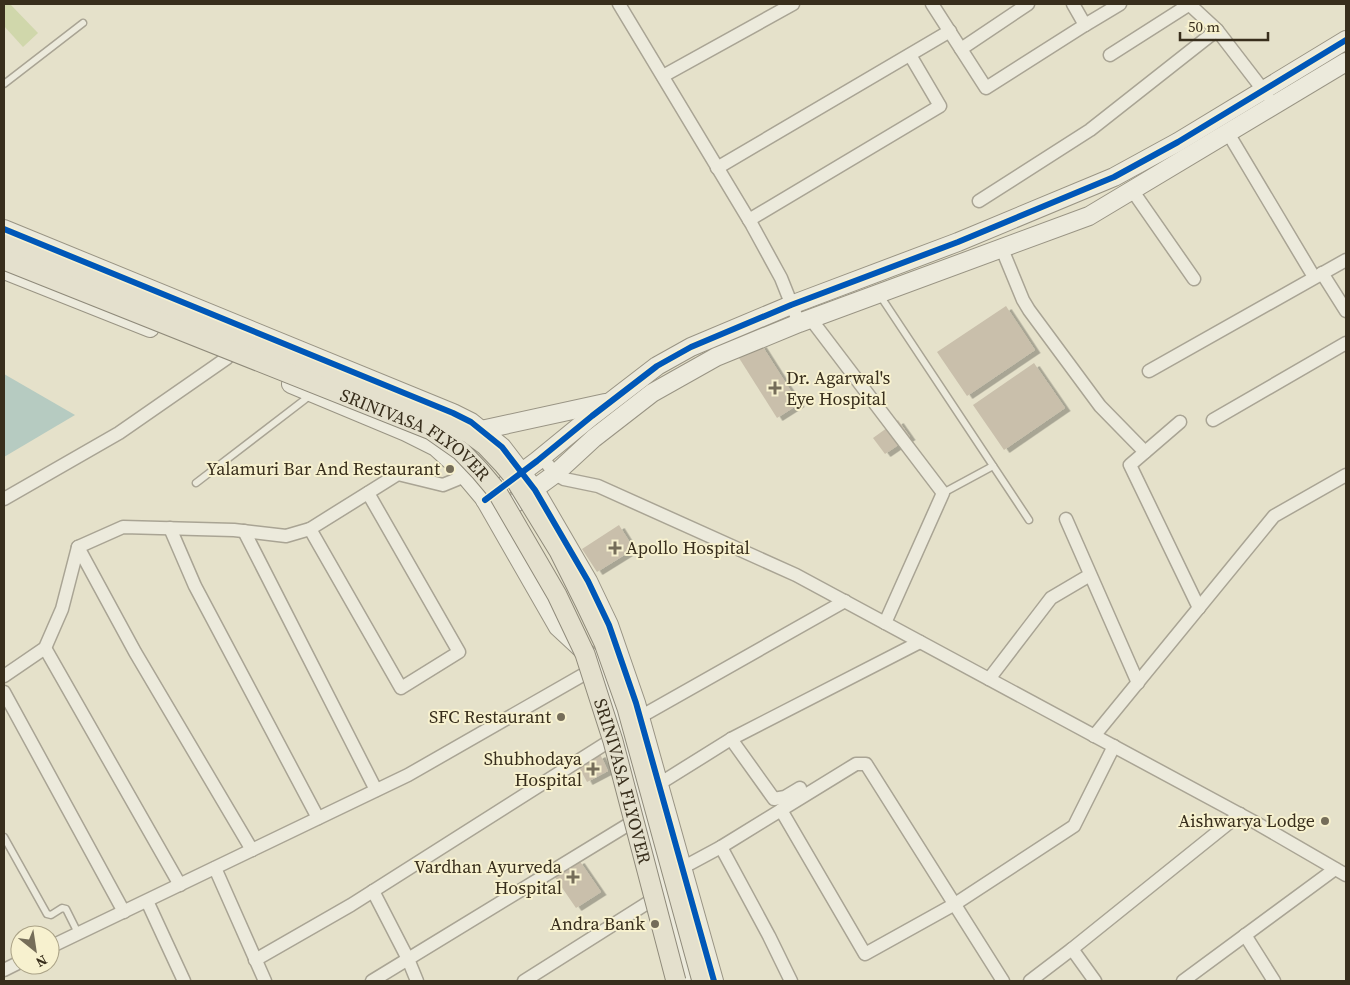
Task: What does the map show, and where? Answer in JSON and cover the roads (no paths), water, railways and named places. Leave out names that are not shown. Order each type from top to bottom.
[{"type":"main road","name":"SRINIVASA FLYOVER","points":[[4,241],[434,417],[470,434],[485,445],[512,476],[559,551],[607,650],[627,708],[702,981]]},
{"type":"main road","name":"SRINIVASA FLYOVER","points":[[4,260],[431,430],[460,451],[480,471],[496,490],[557,595],[585,654],[613,741],[676,981]]},
{"type":"street","points":[[619,4],[749,220],[781,278],[791,305],[943,493],[885,623]]},
{"type":"street","points":[[663,76],[793,4]]},
{"type":"street","points":[[932,4],[986,88],[1120,4]]},
{"type":"street","points":[[961,49],[1028,4]]},
{"type":"street","points":[[1073,4],[1085,25]]},
{"type":"street","points":[[1110,55],[1190,4],[1217,30],[1274,105]]},
{"type":"street","points":[[979,201],[1090,130],[1217,30]]},
{"type":"street","points":[[718,168],[950,31]]},
{"type":"street","points":[[485,500],[522,473],[609,402],[658,366],[690,347],[791,305],[958,242],[1114,177],[1178,142],[1346,40]]},
{"type":"street","points":[[749,220],[940,106],[910,55]]},
{"type":"street","points":[[495,518],[535,490],[594,438],[652,393],[716,357],[804,321],[1089,216],[1346,62]]},
{"type":"street","points":[[1228,133],[1318,275],[1346,310]]},
{"type":"street","points":[[1132,190],[1194,279]]},
{"type":"street","points":[[4,229],[453,413],[471,422],[502,447],[535,490],[588,581],[609,625],[640,717],[714,981]]},
{"type":"street","points":[[1002,249],[1029,310],[1100,406],[1145,452]]},
{"type":"street","points":[[1148,371],[1346,260]]},
{"type":"street","points":[[4,270],[228,358],[406,432],[436,447],[457,466],[485,500],[558,627],[600,666],[607,684],[689,981]]},
{"type":"street","points":[[1214,420],[1346,343]]},
{"type":"street","points":[[4,499],[119,433],[228,358]]},
{"type":"street","points":[[481,430],[609,402]]},
{"type":"street","points":[[1180,422],[1130,465],[1199,608]]},
{"type":"street","points":[[542,457],[555,474],[564,479],[598,486],[796,575],[1240,814],[1346,876]]},
{"type":"street","points":[[78,547],[123,526],[244,531],[286,536],[310,529],[398,474],[443,485],[465,476]]},
{"type":"street","points":[[1094,736],[1274,516],[1346,475]]},
{"type":"street","points":[[310,529],[401,688],[458,652],[368,493]]},
{"type":"street","points":[[1066,519],[1138,683]]},
{"type":"street","points":[[170,528],[195,586],[318,818]]},
{"type":"street","points":[[244,531],[376,790]]},
{"type":"street","points":[[4,676],[45,648],[62,609],[78,547]]},
{"type":"street","points":[[78,547],[135,652],[252,850]]},
{"type":"street","points":[[989,679],[1051,598],[1090,575]]},
{"type":"street","points":[[640,717],[844,601]]},
{"type":"street","points":[[658,784],[731,739],[920,642]]},
{"type":"street","points":[[45,648],[180,885]]},
{"type":"street","points":[[60,942],[408,774],[600,666]]},
{"type":"street","points":[[4,692],[124,912]]},
{"type":"street","points":[[256,960],[373,891],[621,734]]},
{"type":"street","points":[[731,739],[774,799],[785,797],[860,753]]},
{"type":"street","points":[[781,810],[865,954],[955,904],[1074,826],[1114,746]]},
{"type":"street","points":[[682,868],[721,847],[856,764],[866,764],[1003,981]]},
{"type":"street","points":[[1030,981],[1240,814]]},
{"type":"street","points":[[372,981],[644,815]]},
{"type":"street","points":[[721,847],[791,981]]},
{"type":"street","points":[[215,868],[265,981]]},
{"type":"street","points":[[1183,981],[1335,869]]},
{"type":"street","points":[[373,891],[408,959],[417,981]]},
{"type":"street","points":[[524,981],[665,892]]},
{"type":"street","points":[[148,901],[184,981]]},
{"type":"street","points":[[1245,935],[1274,981]]},
{"type":"street","points":[[1072,949],[1095,981]]},
{"type":"lane","points":[[4,84],[83,23]]},
{"type":"lane","points":[[879,294],[1029,520]]},
{"type":"lane","points":[[196,483],[314,393]]},
{"type":"lane","points":[[943,493],[993,466]]},
{"type":"lane","points":[[4,837],[47,914],[51,915],[62,908],[66,909],[78,933]]},
{"type":"place","name":"Dr. Agarwal's Eye Hospital","points":[[775,388]]},
{"type":"place","name":"Yalamuri Bar And Restaurant","points":[[450,469]]},
{"type":"place","name":"Apollo Hospital","points":[[615,548]]},
{"type":"place","name":"SFC Restaurant","points":[[561,717]]},
{"type":"place","name":"Shubhodaya Hospital","points":[[593,769]]},
{"type":"place","name":"Aishwarya Lodge","points":[[1325,821]]},
{"type":"place","name":"Vardhan Ayurveda Hospital","points":[[573,877]]},
{"type":"place","name":"Andra Bank","points":[[655,924]]}]
